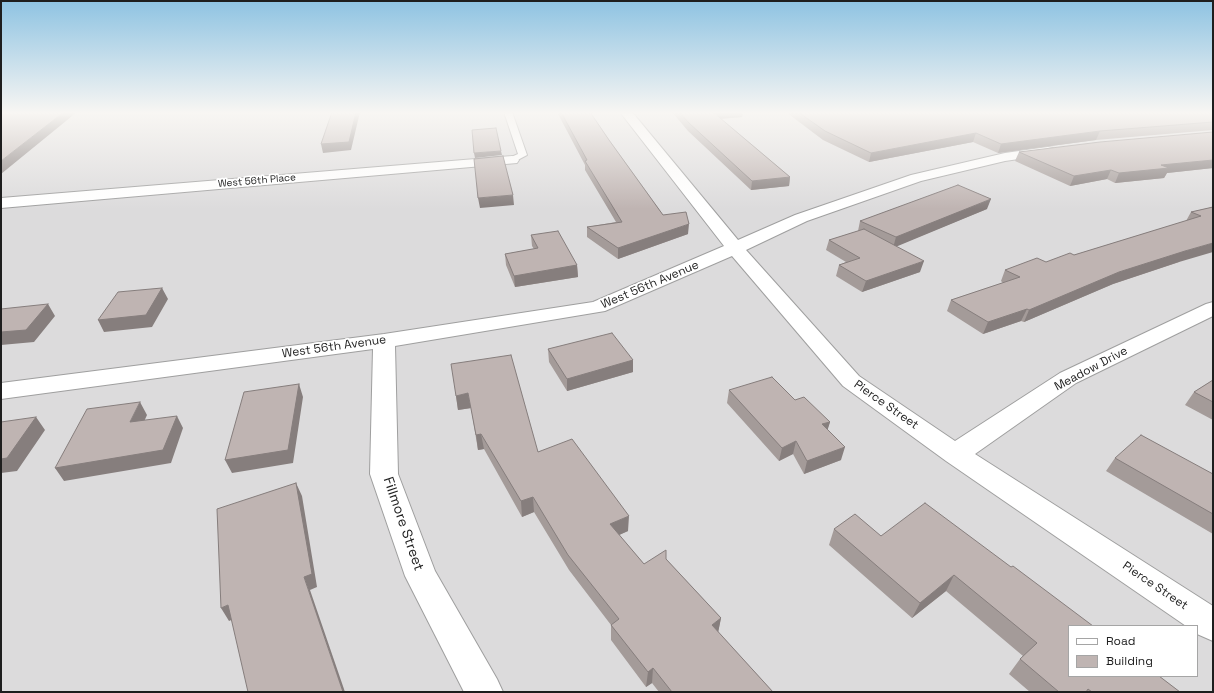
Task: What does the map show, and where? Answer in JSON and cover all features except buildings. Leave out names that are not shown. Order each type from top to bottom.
[{"type":"street","name":"Pierce Street","points":[[652,144],[736,248],[851,381],[956,454],[1213,625]]},
{"type":"street","name":"West 56th Avenue","points":[[1,391],[384,341],[598,307],[736,248],[801,218],[916,178],[1005,157],[1066,149]]},
{"type":"street","name":"West 56th Place","points":[[1,203],[512,160]]},
{"type":"street","name":"Meadow Drive","points":[[956,454],[1068,378],[1213,308]]},
{"type":"street","name":"Fillmore Street","points":[[384,341],[384,474],[421,576],[484,692]]},
{"type":"lane","points":[[512,160],[522,155],[519,144]]},
{"type":"shaded area","points":[[1,144],[1213,144],[1213,692],[1,692]]}]
